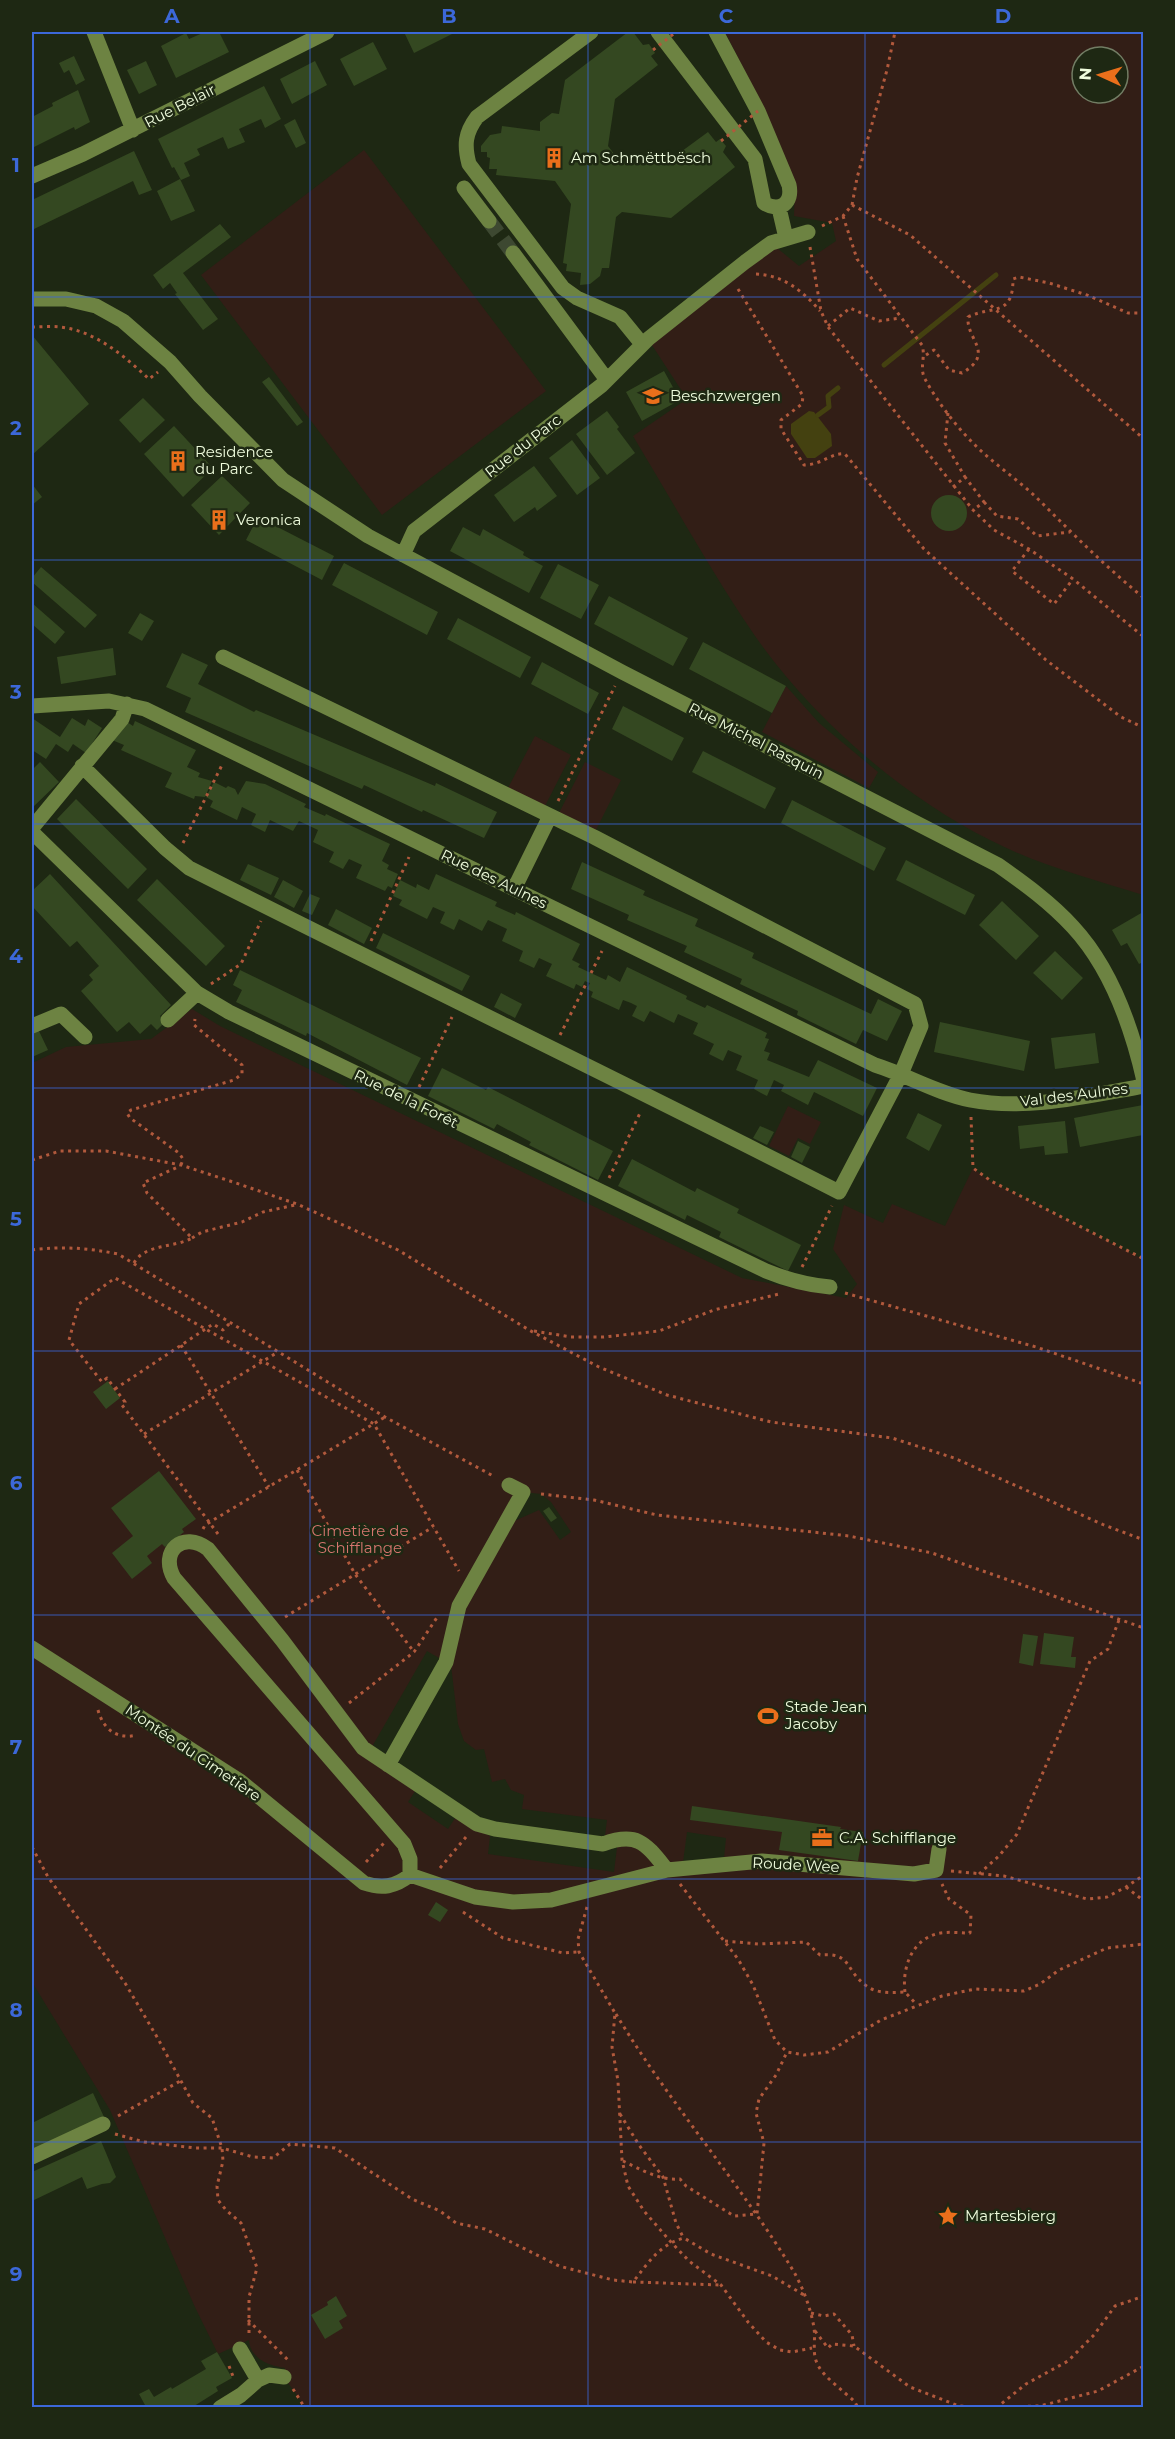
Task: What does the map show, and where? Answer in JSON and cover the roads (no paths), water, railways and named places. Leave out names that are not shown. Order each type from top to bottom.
[{"type":"street","points":[[94,32],[133,130]]},
{"type":"street","name":"Rue Belair","points":[[32,176],[133,130],[327,32]]},
{"type":"street","points":[[591,32],[477,117],[467,130],[465,148],[469,164],[563,288],[577,298],[620,317],[645,342]]},
{"type":"street","points":[[658,32],[755,159],[764,203],[779,208],[787,203],[791,194],[758,111],[717,32]]},
{"type":"street","points":[[464,188],[489,221]]},
{"type":"street","points":[[779,208],[786,238]]},
{"type":"street","name":"Rue du Parc","points":[[403,555],[414,531],[607,380],[645,342],[730,274],[771,243],[808,232]]},
{"type":"street","points":[[513,253],[607,380]]},
{"type":"street","name":"Rue Michel Rasquin","points":[[32,299],[66,299],[96,306],[123,321],[171,362],[200,396],[283,480],[368,536],[622,672],[998,865],[1037,893],[1074,928],[1102,968],[1121,1004],[1137,1052],[1143,1081]]},
{"type":"street","points":[[82,766],[189,868],[458,1004],[649,1095],[839,1192],[901,1074],[921,1026],[915,1004],[550,816],[224,657]]},
{"type":"street","name":"Rue des Aulnes","points":[[32,706],[109,701],[145,709],[875,1065],[901,1074]]},
{"type":"street","points":[[32,830],[122,719],[128,704]]},
{"type":"street","points":[[514,889],[550,816]]},
{"type":"street","name":"Rue de la Forêt","points":[[32,830],[196,993],[229,1012],[602,1193],[792,1281],[809,1286],[830,1287]]},
{"type":"street","points":[[168,1020],[196,993]]},
{"type":"street","points":[[32,1026],[61,1014],[85,1036]]},
{"type":"street","name":"Val des Aulnes","points":[[901,1074],[925,1085],[971,1100],[1040,1102],[1143,1086]]},
{"type":"street","points":[[388,1765],[446,1662],[459,1606],[523,1492],[509,1485]]},
{"type":"street","points":[[410,1875],[410,1859],[404,1844],[174,1578],[169,1568],[170,1556],[176,1546],[187,1540],[199,1542],[212,1554],[363,1748],[477,1824],[495,1829],[603,1844],[618,1838],[637,1839],[667,1870]]},
{"type":"street","name":"Montée du Cimetière","points":[[32,1648],[240,1781],[364,1883],[376,1887],[388,1887],[400,1883],[410,1875]]},
{"type":"street","name":"Roude Wee","points":[[410,1875],[437,1876],[475,1897],[513,1902],[551,1900],[667,1870],[762,1861],[915,1874],[936,1870],[939,1849]]},
{"type":"street","points":[[32,2157],[105,2123]]},
{"type":"street","points":[[244,2344],[258,2380]]},
{"type":"street","points":[[220,2408],[241,2395],[258,2380],[269,2375],[289,2377]]},
{"type":"waterway","points":[[884,365],[996,275]]},
{"type":"waterway","points":[[818,415],[829,407],[828,396],[838,388]]},
{"type":"tunnel","points":[[489,221],[513,253]]},
{"type":"place","name":"Am Schmëttbësch","points":[[554,158]]},
{"type":"place","name":"Beschzwergen","points":[[653,396]]},
{"type":"place","name":"Residence du Parc","points":[[178,461]]},
{"type":"place","name":"Veronica","points":[[219,520]]},
{"type":"place","name":"Stade Jean Jacoby","points":[[768,1716]]},
{"type":"place","name":"C.A. Schifflange","points":[[822,1838]]},
{"type":"place","name":"Martesbierg","points":[[948,2216]]},
{"type":"park label","name":"Cimetière de Schifflange","points":[[360,1540]]}]
